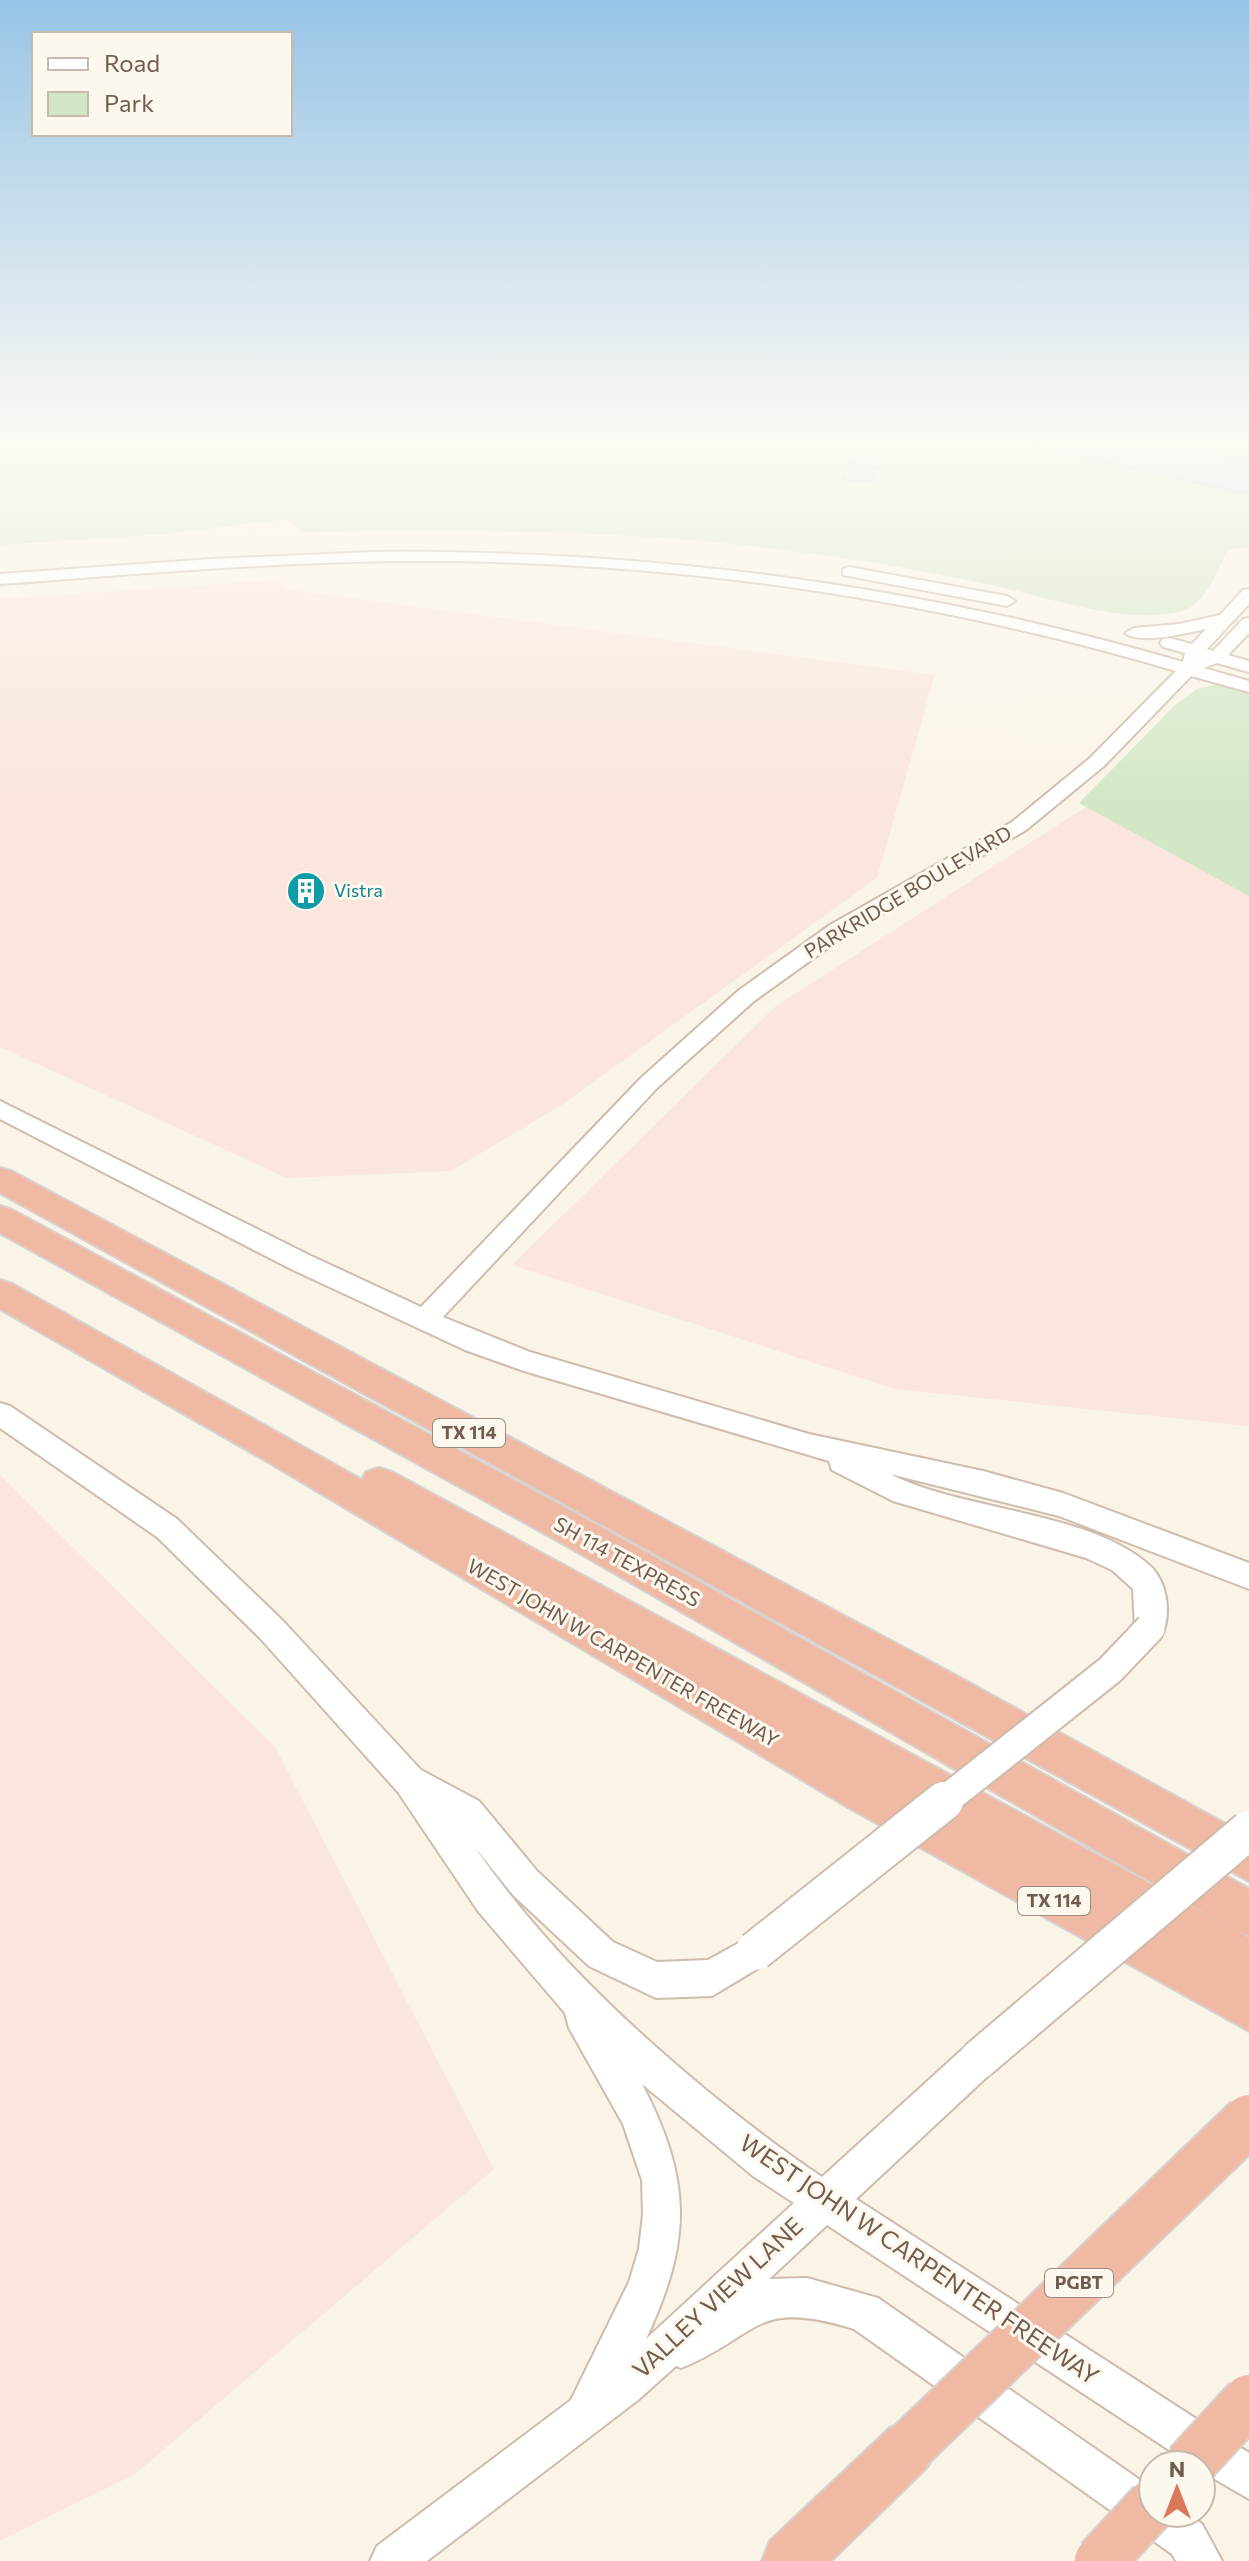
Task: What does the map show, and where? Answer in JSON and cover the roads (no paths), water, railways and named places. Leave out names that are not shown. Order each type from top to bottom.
[{"type":"highway","name":"TX 114","points":[[0,1179],[938,1687],[1249,1860]]},
{"type":"highway","name":"SH 114 TEXPRESS","points":[[0,1218],[583,1536],[1249,1914]]},
{"type":"highway","name":"WEST JOHN W CARPENTER FREEWAY","points":[[0,1293],[278,1450],[861,1792],[1249,2008]]},
{"type":"highway","points":[[278,1450],[330,1457],[1249,1963]]},
{"type":"highway","name":"PGBT","points":[[790,2561],[1249,2120]]},
{"type":"highway","points":[[1204,2449],[1249,2400]]},
{"type":"highway","points":[[1100,2561],[1137,2521]]},
{"type":"main road","points":[[0,579],[209,566]]},
{"type":"main road","points":[[692,566],[939,605],[1192,659],[1217,657],[1249,667]]},
{"type":"main road","points":[[836,570],[932,585],[1023,605]]},
{"type":"main road","name":"PARKRIDGE BOULEVARD","points":[[424,1321],[537,1198],[690,1043],[798,956],[1019,826],[1097,762],[1249,594]]},
{"type":"main road","points":[[1226,617],[1201,627],[1126,631],[1249,687]]},
{"type":"main road","points":[[1217,657],[1249,623]]},
{"type":"main road","points":[[1237,639],[1249,654]]},
{"type":"main road","points":[[0,1109],[424,1321],[524,1361],[809,1445],[983,1483],[1063,1505],[1249,1576]]},
{"type":"main road","name":"WEST JOHN W CARPENTER FREEWAY","points":[[0,1414],[167,1528],[271,1629],[410,1781],[490,1899],[571,1994],[648,2065],[766,2163],[1249,2478]]},
{"type":"main road","points":[[410,1781],[467,1812],[525,1883],[601,1954],[656,1980],[712,1978],[755,1951],[1110,1670],[1150,1628],[1153,1604],[1148,1588],[1141,1576],[1124,1561],[1065,1539],[902,1493],[809,1445]]},
{"type":"main road","name":"VALLEY VIEW LANE","points":[[392,2561],[624,2386],[978,2060],[1249,1830]]},
{"type":"main road","points":[[571,1994],[652,2146],[662,2188],[662,2237],[648,2289],[583,2417]]},
{"type":"main road","points":[[624,2386],[752,2302],[780,2295],[835,2302],[864,2312],[1174,2529],[1187,2539],[1200,2561]]},
{"type":"place","name":"Vistra","points":[[306,891]]}]
